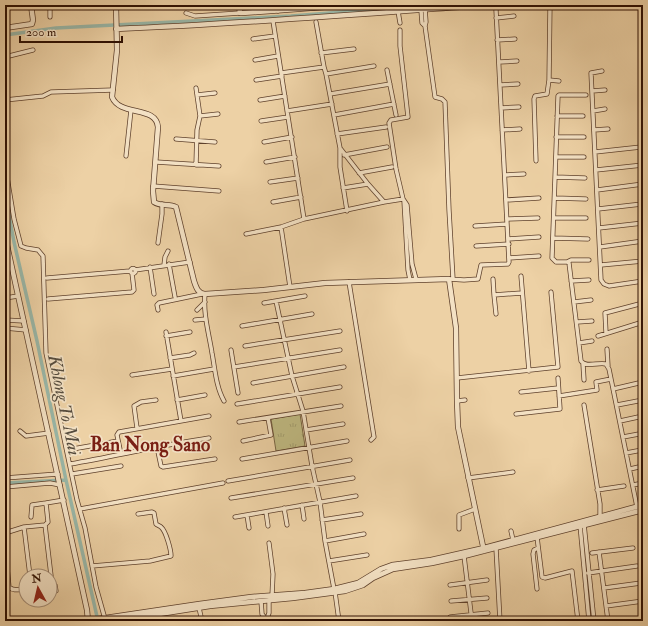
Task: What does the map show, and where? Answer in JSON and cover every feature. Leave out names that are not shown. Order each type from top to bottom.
[{"type":"street","points":[[5,28],[32,24],[31,5]]},
{"type":"street","points":[[50,5],[50,18]]},
{"type":"street","points":[[116,5],[116,56],[112,97],[114,101],[131,110],[153,116],[158,121],[153,186],[154,202],[173,205],[176,207],[197,289],[203,294],[205,302],[206,319],[214,370],[224,401]]},
{"type":"street","points":[[239,5],[240,13]]},
{"type":"street","points":[[277,5],[278,11]]},
{"type":"street","points":[[186,13],[194,16],[351,5]]},
{"type":"street","points":[[116,28],[273,21],[485,5]]},
{"type":"street","points":[[536,161],[534,99],[537,95],[547,94],[549,80],[550,5]]},
{"type":"street","points":[[423,10],[422,23],[425,26],[435,97],[442,99],[445,102],[451,279],[456,328],[458,427],[484,549]]},
{"type":"street","points":[[158,310],[157,305],[159,303],[203,294],[264,290],[325,283],[416,279],[478,279],[481,265],[508,264],[509,258],[496,10]]},
{"type":"street","points":[[398,11],[400,23]]},
{"type":"street","points":[[496,18],[514,16]]},
{"type":"street","points":[[273,21],[304,219]]},
{"type":"street","points":[[316,22],[340,148],[340,167],[347,210]]},
{"type":"street","points":[[400,30],[400,46],[408,116],[391,120],[389,123],[395,163],[403,200],[410,280]]},
{"type":"street","points":[[253,39],[275,36]]},
{"type":"street","points":[[497,40],[515,39]]},
{"type":"street","points":[[321,54],[354,49]]},
{"type":"street","points":[[5,57],[33,50]]},
{"type":"street","points":[[255,60],[278,56]]},
{"type":"street","points":[[499,62],[517,62]]},
{"type":"street","points":[[326,74],[374,66]]},
{"type":"street","points":[[256,80],[324,67]]},
{"type":"street","points":[[387,70],[396,115]]},
{"type":"street","points":[[602,71],[591,72],[601,280],[604,284],[609,286],[643,281]]},
{"type":"street","points":[[549,80],[559,81]]},
{"type":"street","points":[[330,94],[390,84]]},
{"type":"street","points":[[500,85],[518,84]]},
{"type":"street","points":[[196,88],[200,116],[196,141],[196,165]]},
{"type":"street","points":[[5,100],[43,96],[51,92],[113,90]]},
{"type":"street","points":[[592,91],[605,90]]},
{"type":"street","points":[[197,95],[215,93]]},
{"type":"street","points":[[586,95],[558,95],[552,258],[554,261],[567,262],[571,260],[589,260]]},
{"type":"street","points":[[260,100],[285,96]]},
{"type":"street","points":[[287,111],[332,104]]},
{"type":"street","points":[[334,115],[394,104]]},
{"type":"street","points":[[501,108],[519,107]]},
{"type":"street","points":[[593,111],[605,109]]},
{"type":"street","points":[[126,156],[131,110]]},
{"type":"street","points":[[200,116],[218,114]]},
{"type":"street","points":[[557,116],[583,116]]},
{"type":"street","points":[[261,121],[288,117]]},
{"type":"street","points":[[337,134],[386,127]]},
{"type":"street","points":[[502,130],[520,129]]},
{"type":"street","points":[[594,130],[608,129]]},
{"type":"street","points":[[264,142],[292,137]]},
{"type":"street","points":[[556,137],[584,137]]},
{"type":"street","points":[[176,139],[215,142]]},
{"type":"street","points":[[344,154],[387,147]]},
{"type":"street","points":[[595,152],[641,147]]},
{"type":"street","points":[[340,148],[384,202]]},
{"type":"street","points":[[266,162],[295,157]]},
{"type":"street","points":[[556,157],[584,157]]},
{"type":"street","points":[[156,162],[219,166]]},
{"type":"street","points":[[5,165],[14,219],[21,246],[38,250],[43,256],[46,353],[72,474],[86,528],[96,587],[105,620]]},
{"type":"street","points":[[596,170],[643,165]]},
{"type":"street","points":[[359,173],[392,167]]},
{"type":"street","points":[[505,175],[524,174]]},
{"type":"street","points":[[555,177],[585,178]]},
{"type":"street","points":[[270,182],[298,178]]},
{"type":"street","points":[[343,188],[368,184]]},
{"type":"street","points":[[597,190],[643,184]]},
{"type":"street","points":[[153,186],[219,191]]},
{"type":"street","points":[[273,202],[301,197]]},
{"type":"street","points":[[506,200],[539,198]]},
{"type":"street","points":[[555,198],[586,199]]},
{"type":"street","points":[[403,200],[407,205],[412,264],[416,279]]},
{"type":"street","points":[[246,234],[281,227],[304,219],[384,202],[403,200]]},
{"type":"street","points":[[158,243],[162,204]]},
{"type":"street","points":[[598,209],[642,204]]},
{"type":"street","points":[[507,219],[538,218]]},
{"type":"street","points":[[554,218],[586,218]]},
{"type":"street","points":[[599,228],[643,223]]},
{"type":"street","points":[[475,226],[507,224]]},
{"type":"street","points":[[281,227],[290,287]]},
{"type":"street","points":[[5,236],[6,250],[24,321],[64,500],[88,621],[105,620],[199,604],[270,598],[359,587],[372,578],[393,569],[464,556],[513,540],[600,516],[640,509]]},
{"type":"street","points":[[476,246],[540,237]]},
{"type":"street","points":[[553,238],[588,239]]},
{"type":"street","points":[[600,246],[643,241]]},
{"type":"street","points":[[164,265],[165,257],[168,251]]},
{"type":"street","points":[[509,258],[539,256]]},
{"type":"street","points":[[601,265],[643,261]]},
{"type":"street","points":[[47,278],[132,271],[190,262]]},
{"type":"street","points":[[567,262],[569,263],[572,281],[584,380]]},
{"type":"street","points":[[170,264],[175,297]]},
{"type":"street","points":[[150,267],[154,294]]},
{"type":"street","points":[[48,299],[132,292],[134,290],[132,271]]},
{"type":"street","points":[[521,276],[529,371]]},
{"type":"street","points":[[493,279],[496,314]]},
{"type":"street","points":[[572,281],[589,280]]},
{"type":"street","points":[[349,282],[374,437],[372,440]]},
{"type":"street","points":[[457,378],[558,367],[551,292]]},
{"type":"street","points":[[494,295],[522,293]]},
{"type":"street","points":[[5,298],[18,296]]},
{"type":"street","points":[[264,303],[305,296]]},
{"type":"street","points":[[574,302],[591,300]]},
{"type":"street","points":[[276,301],[292,376],[303,411],[312,466],[317,484],[339,621]]},
{"type":"street","points":[[197,310],[205,302]]},
{"type":"street","points":[[606,333],[604,314],[606,312],[643,303]]},
{"type":"street","points":[[5,307],[6,320],[24,321]]},
{"type":"street","points":[[242,326],[312,314]]},
{"type":"street","points":[[195,320],[206,319]]},
{"type":"street","points":[[577,322],[592,321]]},
{"type":"street","points":[[598,336],[643,322]]},
{"type":"street","points":[[5,328],[26,330]]},
{"type":"street","points":[[245,346],[340,331]]},
{"type":"street","points":[[180,420],[166,334],[190,332]]},
{"type":"street","points":[[579,343],[592,341]]},
{"type":"street","points":[[607,349],[608,366],[633,485],[640,509]]},
{"type":"street","points":[[231,350],[238,393]]},
{"type":"street","points":[[234,367],[340,350]]},
{"type":"street","points":[[170,358],[194,353]]},
{"type":"street","points":[[583,364],[603,363],[608,366]]},
{"type":"street","points":[[253,383],[344,367]]},
{"type":"street","points":[[132,375],[172,369]]},
{"type":"street","points":[[173,376],[214,370]]},
{"type":"street","points":[[516,414],[560,408],[558,378]]},
{"type":"street","points":[[559,396],[597,390],[596,382],[611,379]]},
{"type":"street","points":[[613,389],[643,382]]},
{"type":"street","points":[[237,404],[340,387]]},
{"type":"street","points":[[521,392],[558,388]]},
{"type":"street","points":[[177,400],[204,395]]},
{"type":"street","points":[[137,428],[134,406],[141,402],[156,400]]},
{"type":"street","points":[[457,401],[465,400]]},
{"type":"street","points":[[617,405],[643,400]]},
{"type":"street","points":[[584,405],[598,490],[600,516]]},
{"type":"street","points":[[239,422],[341,406]]},
{"type":"street","points":[[121,454],[118,441],[118,432],[209,416]]},
{"type":"street","points":[[620,421],[643,416]]},
{"type":"street","points":[[243,441],[271,436],[268,418]]},
{"type":"street","points":[[306,430],[343,424]]},
{"type":"street","points":[[20,431],[26,436],[49,433]]},
{"type":"street","points":[[623,437],[639,434]]},
{"type":"street","points":[[70,464],[209,438]]},
{"type":"street","points":[[67,450],[118,441]]},
{"type":"street","points":[[242,459],[347,441]]},
{"type":"street","points":[[157,447],[164,473]]},
{"type":"street","points":[[626,453],[642,450]]},
{"type":"street","points":[[163,467],[215,459]]},
{"type":"street","points":[[228,481],[350,460]]},
{"type":"street","points":[[72,474],[121,466]]},
{"type":"street","points":[[630,469],[643,466]]},
{"type":"street","points":[[468,478],[513,472]]},
{"type":"street","points":[[5,478],[58,475]]},
{"type":"street","points":[[231,498],[353,478]]},
{"type":"street","points":[[5,487],[50,483],[60,484]]},
{"type":"street","points":[[80,509],[223,483]]},
{"type":"street","points":[[633,485],[643,483]]},
{"type":"street","points":[[598,490],[624,486]]},
{"type":"street","points":[[235,517],[356,496]]},
{"type":"street","points":[[31,517],[32,505],[64,500]]},
{"type":"street","points":[[46,503],[48,522],[45,525],[50,568]]},
{"type":"street","points":[[302,505],[304,519]]},
{"type":"street","points":[[334,590],[358,583],[381,568],[496,548],[640,509],[643,505]]},
{"type":"street","points":[[284,508],[287,525]]},
{"type":"street","points":[[459,529],[459,515],[475,509]]},
{"type":"street","points":[[266,512],[268,526]]},
{"type":"street","points":[[92,566],[150,561],[170,556],[171,551],[167,539],[161,527],[156,524],[154,513],[138,514]]},
{"type":"street","points":[[322,520],[361,514]]},
{"type":"street","points":[[247,515],[249,528]]},
{"type":"street","points":[[5,533],[24,527],[45,525]]},
{"type":"street","points":[[582,525],[593,621]]},
{"type":"street","points":[[24,527],[29,568]]},
{"type":"street","points":[[511,531],[513,540]]},
{"type":"street","points":[[325,541],[364,534]]},
{"type":"street","points":[[537,537],[542,577],[545,578],[572,571],[578,621]]},
{"type":"street","points":[[266,620],[269,613],[273,574],[269,543]]},
{"type":"street","points":[[5,545],[10,588],[12,590],[18,590]]},
{"type":"street","points":[[496,548],[500,621]]},
{"type":"street","points":[[537,589],[533,554],[534,550],[538,548]]},
{"type":"street","points":[[592,553],[633,548]]},
{"type":"street","points":[[599,552],[608,621]]},
{"type":"street","points":[[329,561],[367,555]]},
{"type":"street","points":[[464,556],[472,621]]},
{"type":"street","points":[[587,573],[637,566]]},
{"type":"street","points":[[587,573],[589,621]]},
{"type":"street","points":[[450,585],[487,580]]},
{"type":"street","points":[[604,588],[642,583]]},
{"type":"street","points":[[115,621],[199,608],[261,601],[270,598]]},
{"type":"street","points":[[451,601],[487,598]]},
{"type":"street","points":[[261,601],[262,614],[266,620]]},
{"type":"street","points":[[606,606],[643,602]]},
{"type":"street","points":[[199,608],[202,621]]},
{"type":"street","points":[[450,617],[488,613]]},
{"type":"street","points":[[630,621],[643,619]]},
{"type":"green space","points":[[300,414],[305,446],[276,451],[271,419]]},
{"type":"waterway","points":[[5,35],[56,28],[291,16],[431,5]]},
{"type":"waterway","name":"Khlong To Mai","points":[[5,194],[14,242],[98,621]]},
{"type":"waterway","points":[[5,483],[66,480]]},
{"type":"district","name":"Ban Nong Sano","points":[[150,445]]}]
